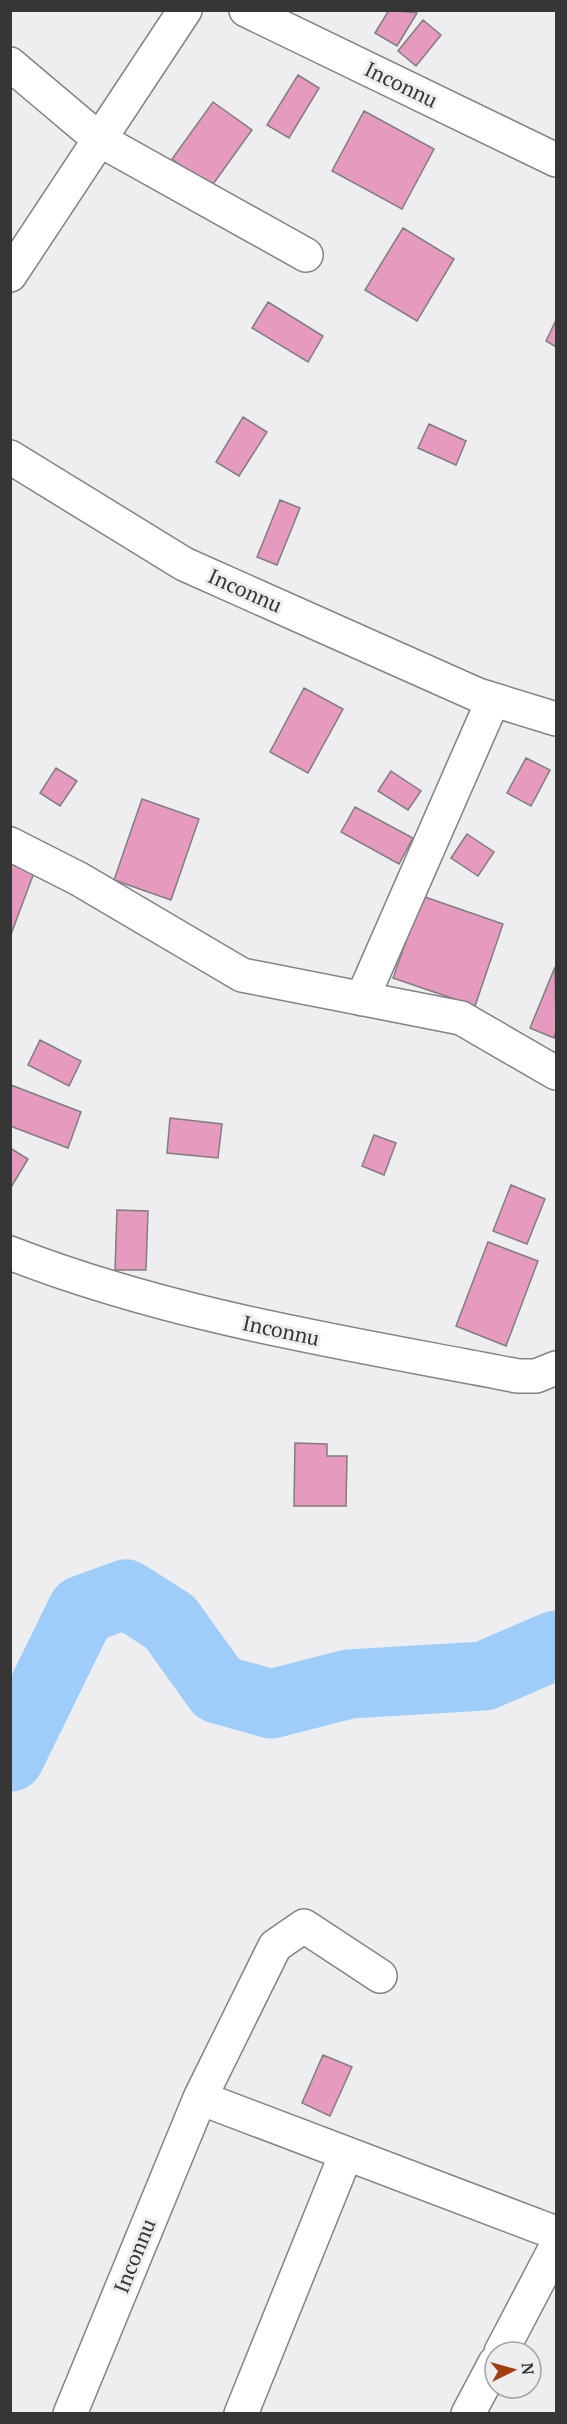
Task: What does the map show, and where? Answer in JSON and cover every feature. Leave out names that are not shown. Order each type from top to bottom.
[{"type":"street","points":[[10,275],[185,10]]},
{"type":"street","name":"Inconnu","points":[[246,10],[556,160]]},
{"type":"street","points":[[10,64],[100,140],[306,255]]},
{"type":"street","name":"Inconnu","points":[[10,457],[184,564],[494,700],[556,719]]},
{"type":"street","points":[[362,999],[494,700]]},
{"type":"street","points":[[10,844],[80,879],[242,975],[461,1018],[556,1073]]},
{"type":"street","name":"Inconnu","points":[[10,1253],[60,1272],[168,1305],[276,1331],[518,1376],[536,1376],[556,1368]]},
{"type":"street","name":"Inconnu","points":[[70,2414],[200,2098],[275,1946],[304,1926],[380,1976]]},
{"type":"street","points":[[200,2098],[556,2233]]},
{"type":"street","points":[[241,2414],[346,2154]]},
{"type":"street","points":[[507,2340],[556,2247]]},
{"type":"street","points":[[468,2414],[483,2386]]},
{"type":"building","points":[[389,10],[417,13],[397,46],[375,33]]},
{"type":"building","points":[[423,20],[441,35],[416,66],[398,51]]},
{"type":"building","points":[[298,75],[319,88],[289,138],[267,125]]},
{"type":"building","points":[[213,102],[252,130],[211,187],[172,159]]},
{"type":"building","points":[[364,111],[434,149],[402,209],[332,171]]},
{"type":"building","points":[[403,228],[454,259],[417,321],[365,290]]},
{"type":"building","points":[[268,302],[323,336],[308,362],[252,328]]},
{"type":"building","points":[[556,320],[556,347],[546,341]]},
{"type":"building","points":[[243,417],[267,432],[239,476],[216,462]]},
{"type":"building","points":[[429,424],[466,441],[456,465],[418,448]]},
{"type":"building","points":[[280,500],[300,508],[277,565],[257,557]]},
{"type":"building","points":[[304,688],[343,709],[308,773],[270,752]]},
{"type":"building","points":[[526,758],[550,770],[531,806],[507,793]]},
{"type":"building","points":[[56,768],[77,781],[60,806],[40,793]]},
{"type":"building","points":[[391,771],[421,791],[408,810],[378,791]]},
{"type":"building","points":[[142,799],[199,819],[171,900],[114,880]]},
{"type":"building","points":[[355,807],[413,838],[399,864],[341,832]]},
{"type":"building","points":[[467,834],[494,852],[478,876],[451,858]]},
{"type":"building","points":[[10,861],[35,870],[10,937]]},
{"type":"building","points":[[422,896],[503,924],[475,1006],[393,978]]},
{"type":"building","points":[[555,967],[556,1031],[554,1038],[530,1028]]},
{"type":"building","points":[[40,1040],[81,1061],[69,1086],[28,1065]]},
{"type":"building","points":[[11,1085],[81,1112],[68,1148],[10,1126]]},
{"type":"building","points":[[170,1118],[222,1124],[218,1158],[167,1153]]},
{"type":"building","points":[[374,1135],[396,1143],[384,1175],[362,1166]]},
{"type":"building","points":[[10,1148],[28,1159],[10,1189]]},
{"type":"building","points":[[511,1185],[545,1199],[527,1244],[493,1231]]},
{"type":"building","points":[[117,1210],[148,1211],[146,1270],[115,1270]]},
{"type":"building","points":[[488,1242],[538,1261],[506,1346],[456,1326]]},
{"type":"building","points":[[295,1443],[327,1444],[327,1456],[347,1456],[346,1506],[294,1506]]},
{"type":"building","points":[[323,2055],[352,2067],[330,2116],[302,2103]]},
{"type":"waterway","points":[[10,1757],[82,1610],[126,1594],[170,1622],[218,1689],[271,1704],[349,1684],[484,1676],[556,1645]]}]
